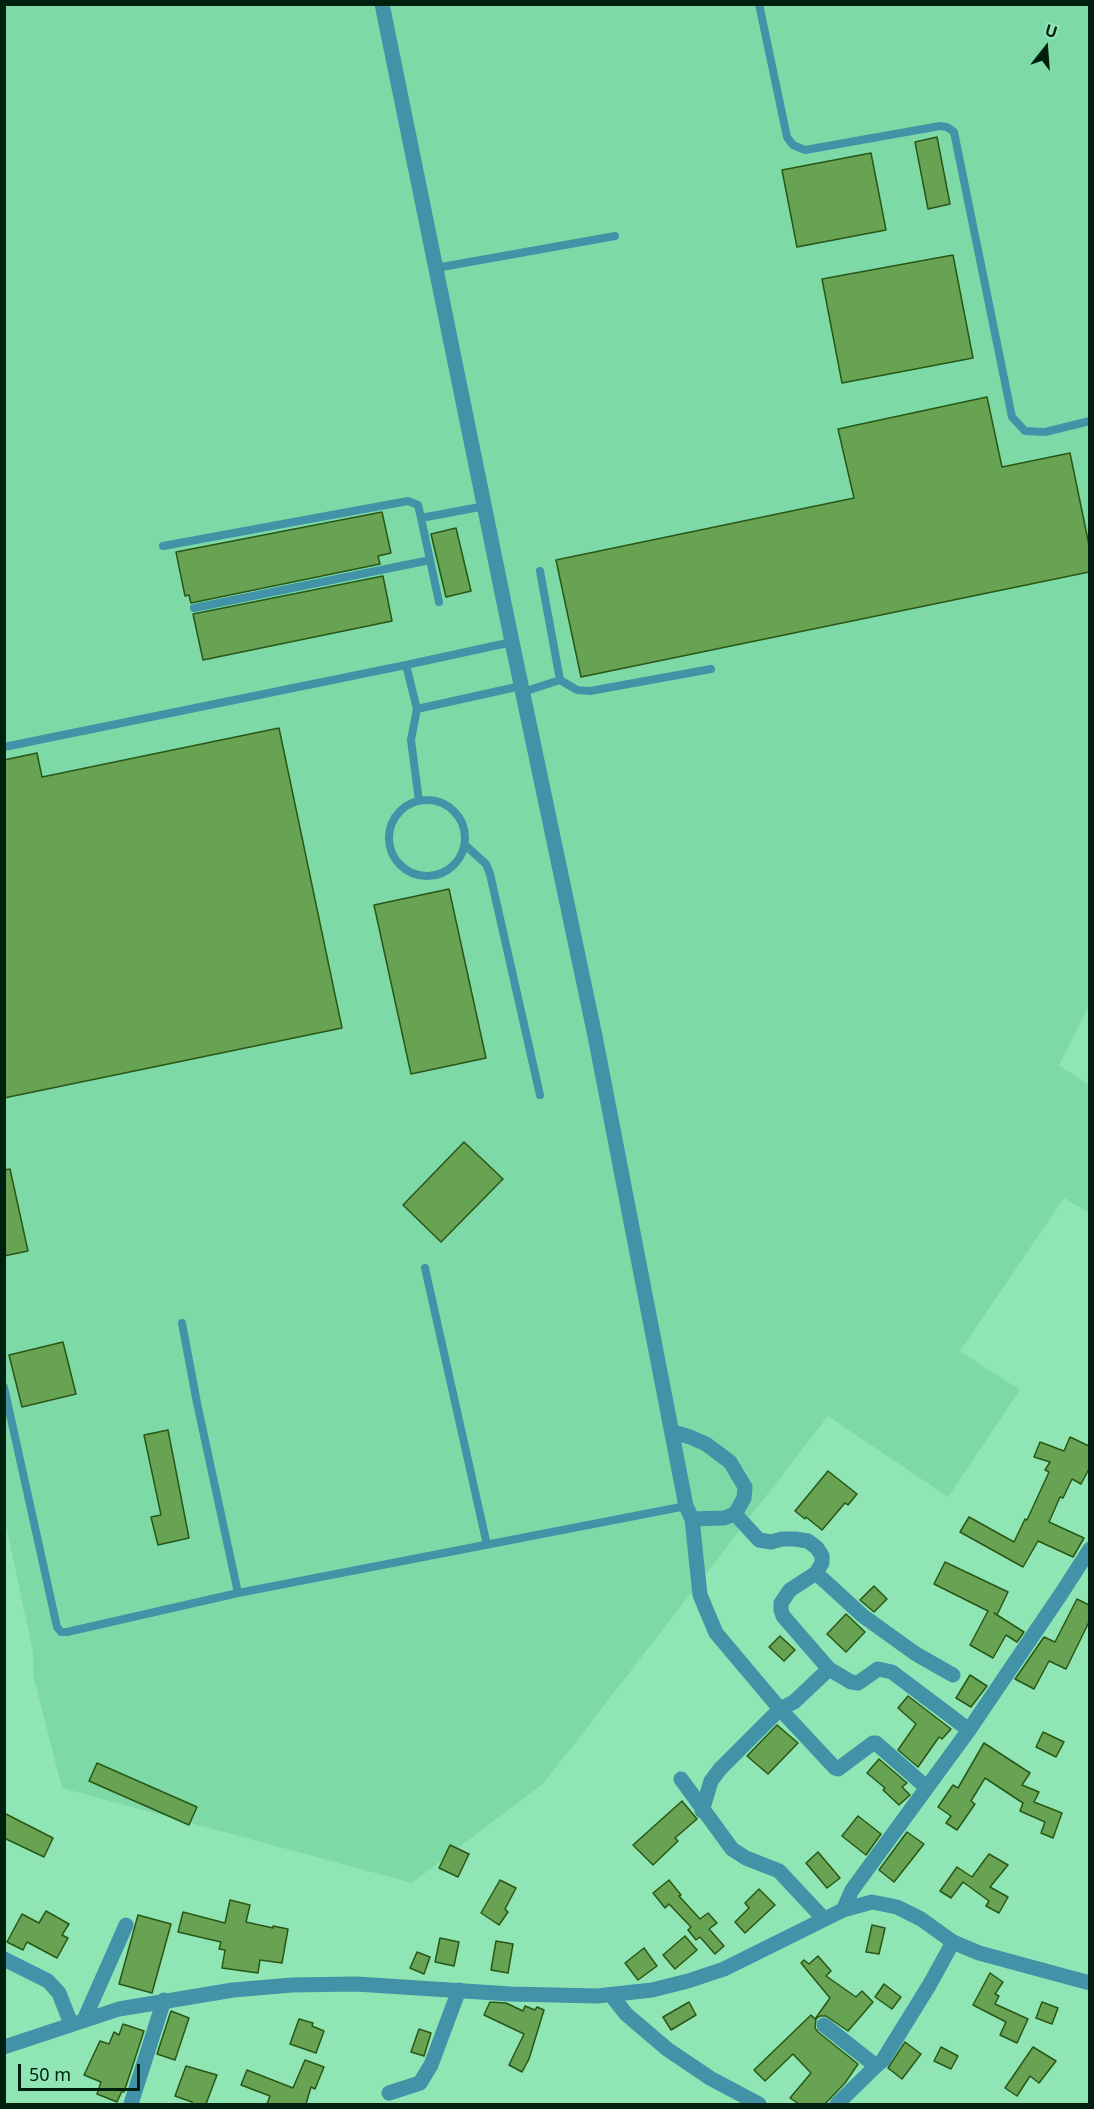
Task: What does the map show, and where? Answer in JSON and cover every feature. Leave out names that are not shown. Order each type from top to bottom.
[{"type":"street","points":[[382,4],[595,1036],[689,1513],[700,1595],[716,1633],[780,1710],[835,1768],[838,1769],[876,1743],[926,1786]]},
{"type":"street","points":[[672,1432],[706,1443],[730,1462],[745,1487],[744,1498],[735,1514],[724,1518],[689,1513]]},
{"type":"street","points":[[735,1514],[759,1540],[808,1541],[817,1548],[822,1556],[822,1563],[816,1573],[790,1590],[781,1603],[781,1610],[829,1669],[851,1682],[858,1683],[878,1669],[892,1672],[969,1730]]},
{"type":"street","points":[[843,1910],[852,1890],[969,1730],[1089,1549]]},
{"type":"street","points":[[816,1573],[863,1616],[893,1638],[953,1675]]},
{"type":"street","points":[[702,1811],[711,1781],[720,1769],[780,1710],[794,1702],[829,1669]]},
{"type":"street","points":[[681,1779],[702,1811],[732,1849],[746,1858],[779,1872],[824,1919]]},
{"type":"street","points":[[4,2047],[119,2009],[233,1990],[292,1985],[356,1984],[597,1996],[652,1990],[724,1969],[843,1910],[872,1902],[897,1907],[921,1919],[953,1942],[979,1953],[1089,1983]]},
{"type":"street","points":[[78,2022],[126,1925]]},
{"type":"street","points":[[837,2104],[883,2060],[953,1942]]},
{"type":"street","points":[[4,1959],[48,1981],[78,2022]]},
{"type":"street","points":[[389,2093],[420,2083],[431,2065],[459,1990]]},
{"type":"street","points":[[611,1995],[626,2014],[667,2049],[710,2078],[759,2104]]},
{"type":"street","points":[[134,2104],[164,2000]]},
{"type":"street","points":[[824,2025],[876,2066]]},
{"type":"lane","points":[[759,4],[787,138],[793,145],[805,150],[940,126],[947,127],[954,132],[1012,417],[1025,431],[1045,432],[1089,421]]},
{"type":"lane","points":[[436,268],[615,236]]},
{"type":"lane","points":[[163,546],[408,501],[418,505],[439,602]]},
{"type":"lane","points":[[421,518],[485,506]]},
{"type":"lane","points":[[194,608],[430,560]]},
{"type":"lane","points":[[540,571],[560,680]]},
{"type":"lane","points":[[4,747],[512,642]]},
{"type":"lane","points":[[406,665],[417,710],[411,740],[419,801]]},
{"type":"lane","points":[[417,710],[560,680],[578,690],[590,691],[711,669]]},
{"type":"lane","points":[[419,801],[438,802],[454,811],[464,826],[465,845],[458,862],[443,873],[425,877],[408,872],[394,859],[388,841],[392,823],[403,808],[419,801]]},
{"type":"lane","points":[[465,845],[486,864],[490,874],[540,1095]]},
{"type":"lane","points":[[425,1268],[487,1545]]},
{"type":"lane","points":[[182,1323],[196,1403],[238,1593]]},
{"type":"lane","points":[[4,1387],[57,1627],[61,1632],[238,1593],[487,1545],[689,1513]]},
{"type":"shaded area","points":[[4,5],[1089,5],[1090,1004],[1059,1065],[1089,1085],[1089,1213],[1064,1198],[960,1351],[1020,1390],[948,1497],[828,1416],[544,1783],[412,1883],[62,1788],[33,1675],[33,1652],[4,1516]]},
{"type":"building","points":[[937,137],[950,204],[928,209],[915,142]]},
{"type":"building","points":[[871,153],[886,230],[797,247],[782,170]]},
{"type":"building","points":[[953,255],[973,358],[842,383],[822,279]]},
{"type":"building","points":[[987,397],[1002,467],[1070,453],[1089,545],[1089,572],[581,677],[556,560],[854,498],[838,429]]},
{"type":"building","points":[[382,512],[391,553],[378,556],[380,564],[191,603],[189,595],[185,596],[176,552]]},
{"type":"building","points":[[456,528],[471,591],[446,597],[431,534]]},
{"type":"building","points":[[383,576],[392,621],[203,660],[193,614]]},
{"type":"building","points":[[279,728],[342,1028],[4,1098],[4,760],[37,753],[42,777]]},
{"type":"building","points":[[449,889],[486,1058],[411,1074],[374,905]]},
{"type":"building","points":[[464,1142],[503,1179],[441,1242],[403,1205]]},
{"type":"building","points":[[10,1169],[28,1251],[4,1256],[4,1170]]},
{"type":"building","points":[[63,1342],[76,1394],[22,1407],[9,1355]]},
{"type":"building","points":[[168,1430],[189,1538],[158,1545],[151,1517],[161,1515],[144,1435]]},
{"type":"building","points":[[1070,1437],[1089,1446],[1089,1469],[1081,1484],[1072,1479],[1063,1498],[1060,1497],[1049,1522],[1084,1538],[1073,1557],[1038,1541],[1023,1567],[960,1532],[969,1517],[1014,1542],[1049,1472],[1045,1470],[1050,1462],[1034,1457],[1040,1442],[1064,1451]]},
{"type":"building","points":[[828,1471],[857,1494],[848,1505],[845,1503],[822,1530],[795,1511]]},
{"type":"building","points":[[945,1562],[1008,1592],[997,1615],[1024,1632],[1017,1642],[1006,1635],[993,1658],[970,1645],[988,1611],[934,1584]]},
{"type":"building","points":[[874,1586],[887,1599],[874,1612],[860,1600]]},
{"type":"building","points":[[1077,1599],[1089,1605],[1089,1622],[1066,1669],[1049,1661],[1034,1689],[1015,1679],[1044,1637],[1055,1642]]},
{"type":"building","points":[[846,1614],[865,1632],[846,1652],[827,1634]]},
{"type":"building","points":[[780,1636],[795,1650],[784,1661],[769,1647]]},
{"type":"building","points":[[970,1675],[987,1686],[971,1707],[956,1698]]},
{"type":"building","points":[[908,1696],[951,1729],[942,1739],[939,1737],[918,1767],[898,1750],[916,1724],[898,1708]]},
{"type":"building","points":[[777,1725],[798,1743],[768,1774],[747,1756]]},
{"type":"building","points":[[1043,1732],[1064,1742],[1056,1757],[1036,1747]]},
{"type":"building","points":[[984,1743],[1030,1773],[1022,1785],[1039,1792],[1034,1802],[1062,1813],[1053,1838],[1041,1833],[1045,1822],[1020,1811],[1023,1803],[985,1778],[971,1801],[975,1804],[957,1830],[946,1823],[951,1816],[938,1807],[953,1785],[958,1788]]},
{"type":"building","points":[[879,1759],[907,1783],[902,1787],[910,1795],[899,1805],[883,1790],[885,1788],[867,1773]]},
{"type":"building","points":[[97,1763],[197,1807],[189,1825],[89,1781]]},
{"type":"building","points":[[682,1801],[697,1819],[675,1838],[678,1841],[653,1865],[633,1845]]},
{"type":"building","points":[[4,1813],[53,1838],[44,1857],[4,1838]]},
{"type":"building","points":[[858,1816],[881,1834],[866,1855],[842,1836]]},
{"type":"building","points":[[907,1832],[924,1844],[894,1882],[879,1870]]},
{"type":"building","points":[[450,1845],[469,1854],[458,1877],[439,1868]]},
{"type":"building","points":[[818,1852],[840,1878],[827,1888],[806,1863]]},
{"type":"building","points":[[989,1854],[1008,1865],[990,1887],[1008,1897],[999,1913],[986,1906],[989,1901],[963,1882],[951,1898],[940,1891],[957,1867],[972,1877]]},
{"type":"building","points":[[500,1880],[516,1888],[505,1909],[508,1912],[499,1925],[481,1913]]},
{"type":"building","points":[[669,1880],[681,1895],[679,1896],[700,1919],[708,1913],[717,1923],[709,1929],[724,1946],[715,1954],[700,1937],[696,1940],[688,1930],[691,1927],[669,1904],[665,1908],[653,1893]]},
{"type":"building","points":[[759,1889],[775,1905],[745,1933],[735,1922],[749,1908],[745,1903]]},
{"type":"building","points":[[230,1900],[250,1905],[246,1922],[288,1929],[282,1963],[260,1960],[258,1973],[222,1968],[225,1950],[219,1949],[221,1942],[178,1932],[183,1912],[225,1923]]},
{"type":"building","points":[[46,1911],[69,1924],[62,1935],[68,1938],[57,1958],[27,1942],[23,1950],[7,1942],[22,1914],[39,1923]]},
{"type":"building","points":[[138,1915],[171,1924],[152,1993],[119,1984]]},
{"type":"building","points":[[872,1925],[885,1928],[879,1954],[866,1952]]},
{"type":"building","points":[[685,1936],[697,1950],[675,1969],[663,1955]]},
{"type":"building","points":[[440,1938],[459,1942],[454,1966],[435,1962]]},
{"type":"building","points":[[496,1941],[513,1944],[508,1973],[491,1970]]},
{"type":"building","points":[[644,1948],[657,1966],[638,1980],[625,1963]]},
{"type":"building","points":[[417,1952],[430,1957],[424,1974],[410,1968]]},
{"type":"building","points":[[818,1956],[831,1971],[826,1976],[856,1997],[862,1991],[873,2002],[848,2031],[826,2016],[816,2019],[815,2028],[818,2032],[858,2064],[845,2083],[825,2104],[799,2104],[790,2098],[811,2073],[793,2054],[765,2081],[754,2070],[811,2015],[815,2019],[830,1998],[801,1963],[804,1960],[809,1964]]},
{"type":"building","points":[[990,1973],[1003,1982],[995,1994],[999,1996],[995,2004],[1028,2019],[1017,2043],[1000,2035],[1006,2022],[973,2005]]},
{"type":"building","points":[[884,1984],[901,1997],[892,2009],[875,1997]]},
{"type":"building","points":[[490,2002],[506,2003],[523,2011],[525,2006],[535,2010],[537,2007],[544,2010],[529,2059],[522,2072],[509,2065],[524,2034],[484,2015]]},
{"type":"building","points":[[689,2002],[696,2015],[671,2030],[663,2017]]},
{"type":"building","points":[[1042,2002],[1058,2008],[1052,2024],[1036,2018]]},
{"type":"building","points":[[171,2011],[189,2018],[175,2060],[157,2054]]},
{"type":"building","points":[[299,2019],[313,2023],[312,2026],[324,2031],[316,2053],[290,2044]]},
{"type":"building","points":[[123,2024],[144,2031],[124,2092],[122,2091],[117,2102],[97,2094],[101,2082],[84,2075],[100,2041],[109,2044],[114,2032],[119,2035]]},
{"type":"building","points":[[419,2029],[431,2033],[424,2056],[411,2052]]},
{"type":"building","points":[[905,2042],[921,2054],[902,2079],[888,2068]]},
{"type":"building","points":[[941,2047],[958,2056],[951,2069],[934,2061]]},
{"type":"building","points":[[1033,2047],[1056,2061],[1039,2083],[1030,2076],[1017,2096],[1005,2088]]},
{"type":"building","points":[[305,2060],[324,2067],[315,2089],[311,2087],[306,2104],[267,2104],[270,2096],[241,2085],[247,2070],[293,2088]]},
{"type":"building","points":[[186,2066],[217,2075],[206,2104],[192,2104],[192,2102],[175,2096]]}]
